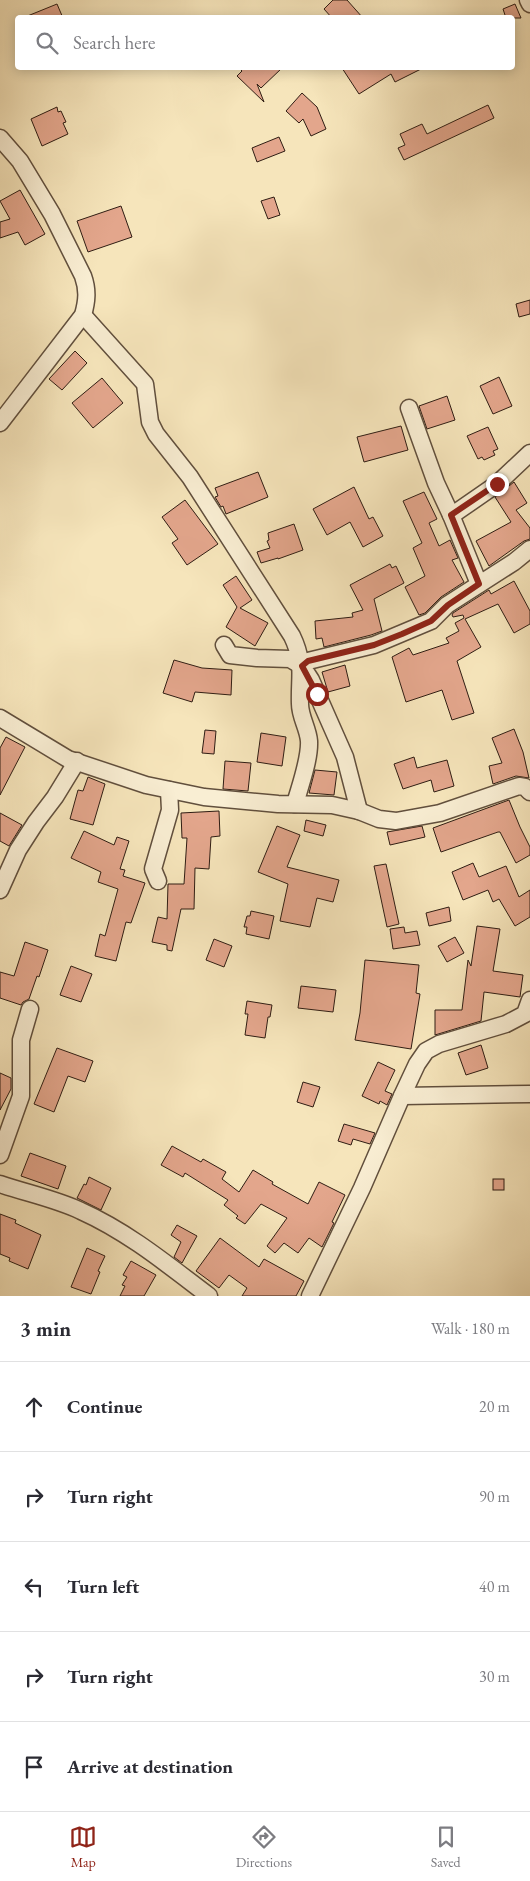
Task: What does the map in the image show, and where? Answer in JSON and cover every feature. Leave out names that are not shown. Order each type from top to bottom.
[{"type":"street","points":[[528,0],[530,4]]},
{"type":"street","points":[[0,138],[20,161],[52,214],[87,286],[87,299],[83,315],[0,423]]},
{"type":"street","points":[[83,315],[145,384],[150,422],[156,434],[190,477],[292,636],[298,649],[302,666],[301,715],[309,740],[308,752],[295,804]]},
{"type":"street","points":[[409,408],[436,483],[479,584]]},
{"type":"street","points":[[451,515],[497,484],[530,454]]},
{"type":"street","points":[[302,666],[308,661],[374,645],[431,621],[448,605],[514,562],[530,549]]},
{"type":"street","points":[[224,645],[230,655],[290,659],[302,666],[314,687],[344,757],[358,811]]},
{"type":"street","points":[[0,718],[57,753],[77,761],[146,785],[204,797],[332,805],[358,811],[379,819],[396,821],[440,812],[520,786],[525,786],[530,792]]},
{"type":"street","points":[[0,890],[18,850],[55,797],[77,761]]},
{"type":"street","points":[[158,881],[153,869],[170,810],[169,790]]},
{"type":"street","points":[[0,1155],[21,1096],[21,1040],[30,1009]]},
{"type":"street","points":[[310,1296],[362,1188],[417,1064],[426,1051],[439,1044],[506,1024],[528,1010]]},
{"type":"street","points":[[402,1096],[530,1094]]},
{"type":"street","points":[[0,1184],[79,1210],[108,1225],[134,1240],[209,1296]]},
{"type":"building","points":[[333,0],[347,0],[360,15],[329,15],[324,9]]},
{"type":"building","points":[[57,4],[62,15],[30,15]]},
{"type":"building","points":[[515,4],[521,18],[515,18],[515,15],[505,15],[503,9]]},
{"type":"building","points":[[280,70],[261,88],[257,84],[264,102],[237,76],[242,71]]},
{"type":"building","points":[[343,70],[419,70],[395,82],[391,74],[359,94]]},
{"type":"building","points":[[302,93],[317,107],[326,129],[311,136],[303,119],[299,123],[286,111]]},
{"type":"building","points":[[488,105],[494,118],[404,160],[398,148],[405,145],[400,134],[422,124],[427,134]]},
{"type":"building","points":[[57,107],[58,112],[61,111],[66,122],[63,123],[68,134],[42,146],[31,119]]},
{"type":"building","points":[[279,137],[285,151],[257,162],[252,148]]},
{"type":"building","points":[[20,190],[45,234],[25,245],[18,232],[0,238],[0,222],[10,219],[0,201]]},
{"type":"building","points":[[274,197],[280,215],[268,219],[261,201]]},
{"type":"building","points":[[121,206],[132,237],[88,252],[77,221]]},
{"type":"building","points":[[530,300],[530,314],[519,317],[516,304]]},
{"type":"building","points":[[75,351],[87,363],[62,390],[49,379]]},
{"type":"building","points":[[499,377],[512,406],[493,414],[480,386]]},
{"type":"building","points":[[102,378],[123,403],[93,428],[72,403]]},
{"type":"building","points":[[447,396],[455,420],[427,429],[419,406]]},
{"type":"building","points":[[401,426],[408,450],[364,462],[357,437]]},
{"type":"building","points":[[488,427],[498,449],[493,451],[495,455],[484,460],[482,457],[478,459],[467,436]]},
{"type":"building","points":[[258,472],[268,497],[226,514],[223,506],[221,507],[215,497],[218,496],[215,488]]},
{"type":"building","points":[[514,482],[527,503],[516,510],[530,528],[530,539],[524,541],[489,566],[476,541],[511,522],[495,497]]},
{"type":"building","points":[[354,487],[369,519],[373,517],[383,536],[363,547],[350,522],[327,535],[313,509]]},
{"type":"building","points":[[424,492],[437,519],[429,523],[439,546],[450,540],[458,558],[452,560],[464,582],[441,597],[425,613],[419,615],[405,587],[425,576],[413,548],[422,543],[403,501]]},
{"type":"building","points":[[185,500],[218,544],[187,565],[172,543],[178,539],[162,517]]},
{"type":"building","points":[[294,524],[303,550],[261,563],[257,552],[270,548],[267,541],[269,540],[268,533]]},
{"type":"building","points":[[390,564],[392,568],[396,566],[404,583],[374,599],[382,631],[324,647],[322,638],[316,639],[315,621],[353,617],[352,613],[363,610],[350,585]]},
{"type":"building","points":[[236,576],[252,600],[240,608],[268,623],[255,646],[226,627],[237,607],[223,585]]},
{"type":"building","points":[[514,581],[530,611],[530,624],[514,633],[498,604],[465,619],[481,647],[457,661],[474,713],[452,720],[442,690],[406,702],[392,657],[409,648],[413,655],[449,643],[446,638],[459,631],[455,623],[464,618],[463,615],[453,617],[453,613],[489,590],[491,594]]},
{"type":"building","points":[[174,660],[202,668],[232,670],[231,695],[195,692],[192,702],[163,693]]},
{"type":"building","points":[[345,665],[350,686],[328,692],[322,672]]},
{"type":"building","points":[[514,729],[523,752],[529,778],[516,776],[493,784],[489,766],[502,763],[492,738]]},
{"type":"building","points":[[205,730],[216,731],[214,754],[202,753]]},
{"type":"building","points":[[261,733],[286,737],[282,766],[257,762]]},
{"type":"building","points":[[6,737],[25,747],[0,795],[0,748]]},
{"type":"building","points":[[414,757],[417,768],[447,760],[454,786],[434,792],[431,780],[403,789],[394,764]]},
{"type":"building","points":[[225,761],[251,763],[248,791],[223,789]]},
{"type":"building","points":[[315,770],[337,772],[334,795],[309,793]]},
{"type":"building","points":[[88,777],[105,784],[93,825],[70,819],[78,790],[83,791]]},
{"type":"building","points":[[509,800],[530,847],[530,855],[516,863],[500,832],[441,852],[433,828]]},
{"type":"building","points":[[219,811],[220,836],[211,837],[209,869],[195,868],[194,909],[181,909],[172,951],[167,950],[167,945],[152,942],[158,917],[167,919],[168,884],[184,884],[187,838],[182,838],[181,813]]},
{"type":"building","points":[[0,813],[22,825],[9,846],[0,841]]},
{"type":"building","points":[[306,820],[326,825],[323,836],[304,831]]},
{"type":"building","points":[[277,826],[300,835],[287,867],[339,880],[333,902],[317,898],[310,927],[280,921],[288,884],[258,872]]},
{"type":"building","points":[[422,826],[425,837],[390,845],[387,832]]},
{"type":"building","points":[[84,831],[114,845],[117,837],[129,841],[120,869],[125,870],[123,876],[145,883],[131,923],[126,922],[116,961],[95,956],[100,934],[105,936],[118,889],[98,882],[101,872],[71,858]]},
{"type":"building","points":[[473,863],[479,877],[506,866],[519,897],[530,890],[530,917],[515,926],[499,899],[493,902],[488,890],[463,900],[452,872]]},
{"type":"building","points":[[386,864],[399,924],[387,927],[374,866]]},
{"type":"building","points":[[449,907],[451,921],[429,926],[426,913]]},
{"type":"building","points":[[251,911],[274,916],[269,939],[246,934],[247,927],[244,927],[247,916],[250,916]]},
{"type":"building","points":[[477,926],[500,929],[493,971],[523,975],[520,997],[484,992],[481,1021],[435,1035],[435,1010],[462,1010],[468,960],[471,966]]},
{"type":"building","points":[[404,927],[405,933],[417,931],[420,945],[393,949],[390,929]]},
{"type":"building","points":[[455,937],[464,953],[447,962],[438,946]]},
{"type":"building","points":[[214,939],[232,946],[224,967],[206,960]]},
{"type":"building","points":[[25,942],[48,950],[29,999],[21,1005],[0,998],[0,972],[14,976]]},
{"type":"building","points":[[365,960],[419,965],[416,993],[420,994],[411,1049],[355,1040],[360,1013]]},
{"type":"building","points":[[71,966],[92,974],[81,1002],[60,995]]},
{"type":"building","points":[[301,986],[336,990],[333,1012],[298,1008]]},
{"type":"building","points":[[247,1001],[272,1005],[265,1038],[245,1035],[248,1014],[245,1014]]},
{"type":"building","points":[[481,1045],[488,1068],[466,1075],[458,1053]]},
{"type":"building","points":[[57,1048],[93,1061],[85,1082],[68,1076],[54,1112],[34,1104]]},
{"type":"building","points":[[378,1062],[395,1070],[385,1091],[392,1094],[387,1105],[380,1101],[379,1104],[362,1096]]},
{"type":"building","points":[[0,1073],[11,1078],[11,1089],[0,1110]]},
{"type":"building","points":[[303,1082],[320,1087],[313,1107],[297,1102]]},
{"type":"building","points":[[344,1124],[375,1133],[370,1144],[353,1139],[351,1145],[338,1141]]},
{"type":"building","points":[[172,1146],[201,1162],[203,1159],[226,1172],[222,1179],[239,1192],[253,1170],[273,1182],[272,1184],[308,1204],[319,1182],[345,1195],[322,1247],[309,1238],[298,1253],[284,1243],[275,1253],[267,1246],[287,1218],[261,1204],[245,1224],[236,1218],[238,1216],[224,1205],[228,1200],[185,1173],[183,1177],[161,1165]]},
{"type":"building","points":[[30,1153],[66,1166],[58,1189],[21,1176]]},
{"type":"building","points":[[89,1177],[111,1188],[101,1210],[77,1198]]},
{"type":"building","points":[[493,1179],[504,1179],[504,1190],[493,1190]]},
{"type":"building","points":[[0,1214],[16,1220],[15,1223],[41,1235],[28,1269],[9,1261],[10,1258],[0,1254]]},
{"type":"building","points":[[177,1225],[197,1236],[182,1263],[174,1257],[181,1242],[171,1235]]},
{"type":"building","points":[[220,1238],[259,1267],[264,1259],[304,1281],[296,1296],[242,1296],[247,1288],[229,1275],[219,1288],[196,1271]]},
{"type":"building","points":[[87,1248],[105,1256],[91,1294],[71,1287]]},
{"type":"building","points":[[131,1261],[156,1275],[144,1296],[120,1296],[125,1286],[122,1285],[127,1277],[123,1275]]},
{"type":"route","points":[[317,694],[302,666],[308,661],[355,648],[374,645],[402,634],[420,624],[431,621],[448,605],[479,584],[451,515],[497,484]]}]
